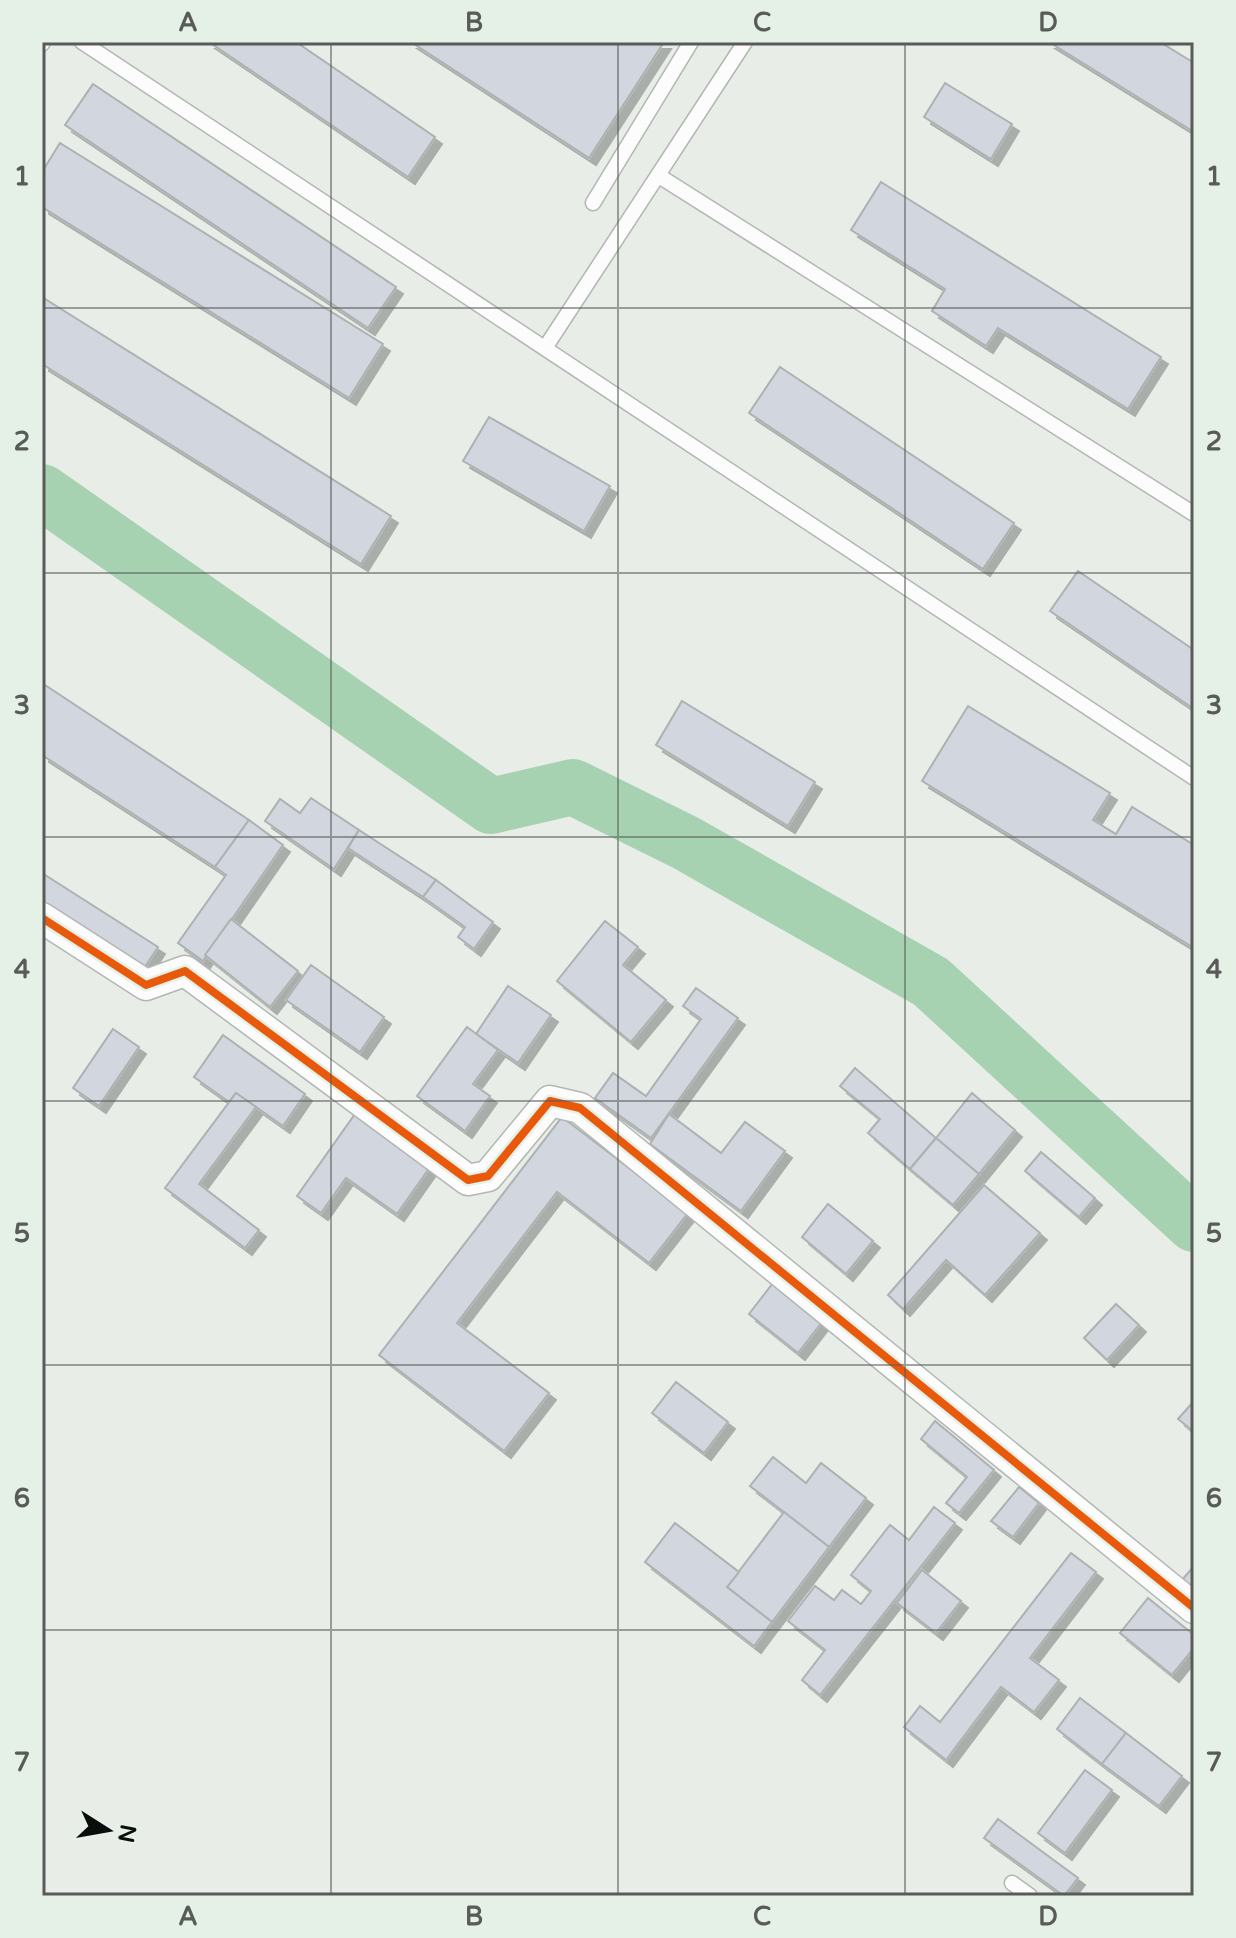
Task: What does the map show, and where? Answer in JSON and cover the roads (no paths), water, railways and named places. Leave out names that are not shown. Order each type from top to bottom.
[{"type":"street","points":[[42,918],[146,985],[185,971],[468,1180],[488,1176],[550,1101],[580,1108],[1194,1608]]},
{"type":"lane","points":[[82,42],[1194,778]]},
{"type":"lane","points":[[593,203],[691,42]]},
{"type":"lane","points":[[545,348],[745,42]]},
{"type":"lane","points":[[659,176],[1194,514]]},
{"type":"lane","points":[[1012,1883],[1030,1896]]},
{"type":"waterway","points":[[42,492],[491,806],[573,787],[686,843],[931,982],[1194,1224]]}]
